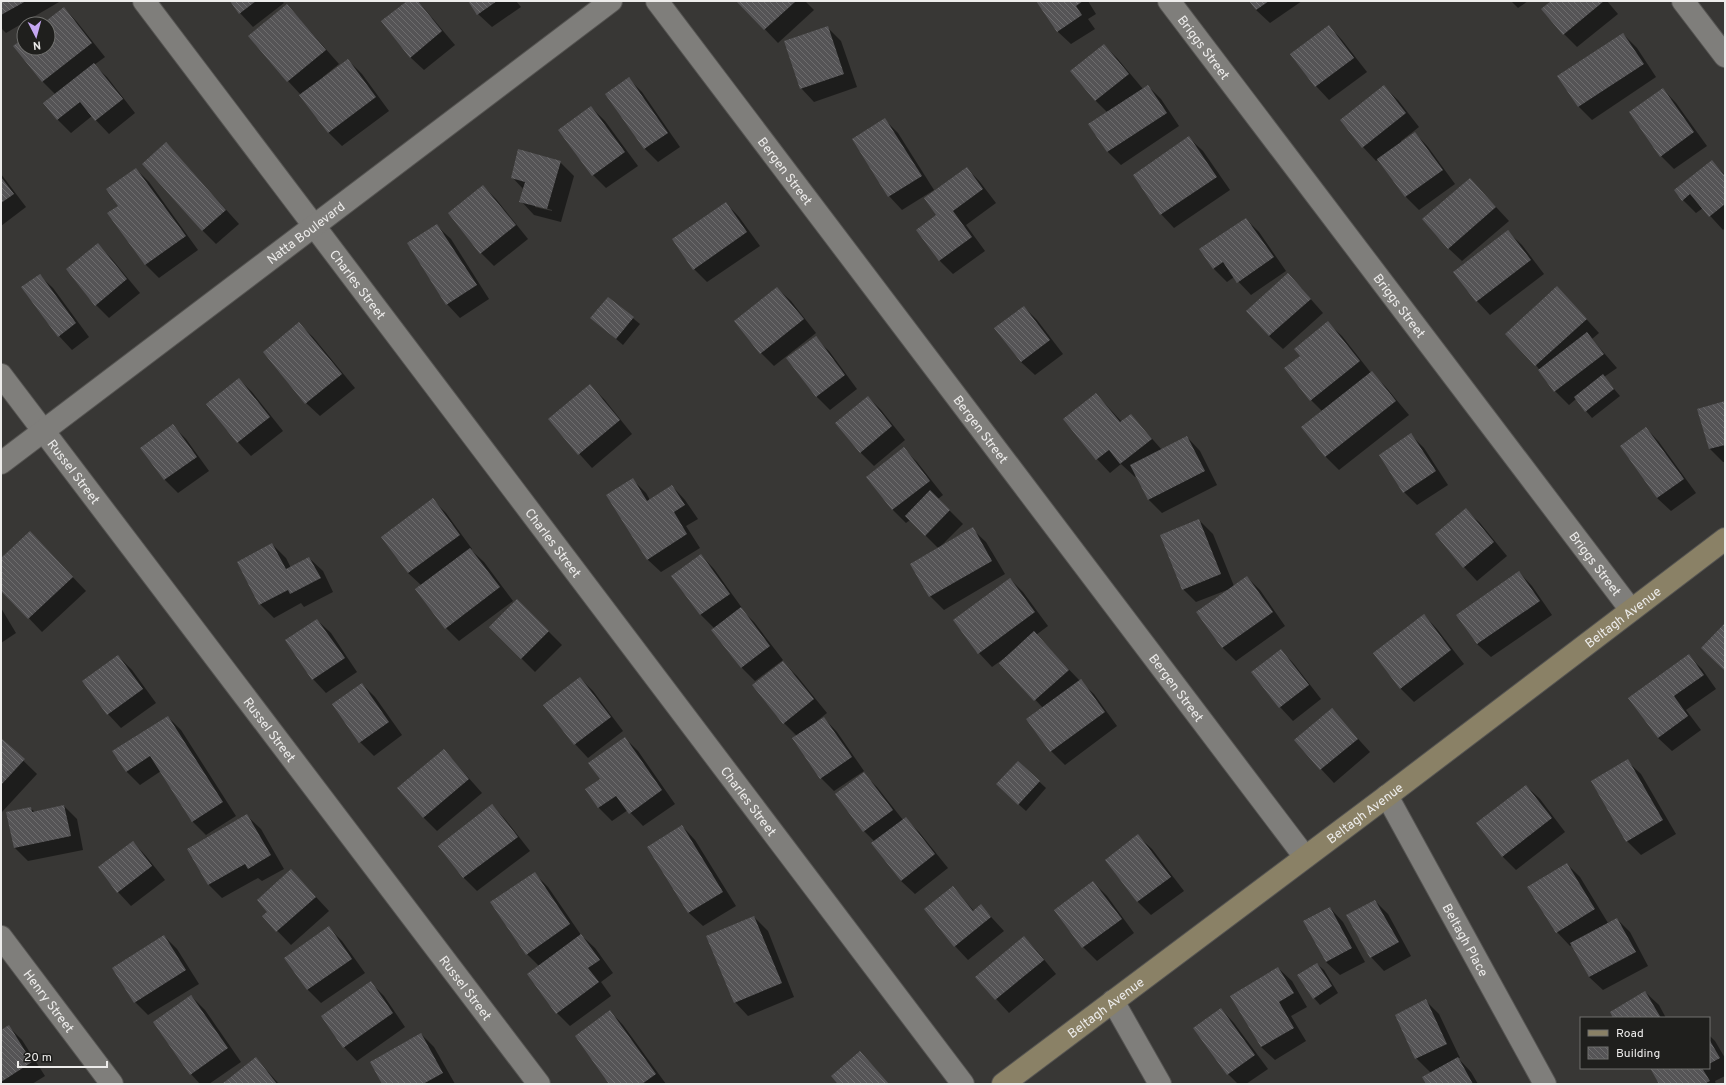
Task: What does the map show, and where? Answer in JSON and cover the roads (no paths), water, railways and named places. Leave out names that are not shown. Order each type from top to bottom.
[{"type":"street","name":"Charles Street","points":[[144,1],[963,1084]]},
{"type":"street","name":"Natta Boulevard","points":[[1,463],[610,1]]},
{"type":"street","name":"Bergen Street","points":[[657,1],[1305,857]]},
{"type":"street","name":"Briggs Street","points":[[1169,1],[1631,610]]},
{"type":"street","points":[[1683,1],[1725,56]]},
{"type":"street","name":"Russel Street","points":[[1,375],[538,1084]]},
{"type":"street","name":"Beltagh Avenue","points":[[1002,1084],[1387,796],[1725,539]]},
{"type":"street","name":"Beltagh Place","points":[[1387,796],[1545,1084]]},
{"type":"street","name":"Henry Street","points":[[1,937],[112,1084]]},
{"type":"street","points":[[1113,1002],[1160,1084]]}]
